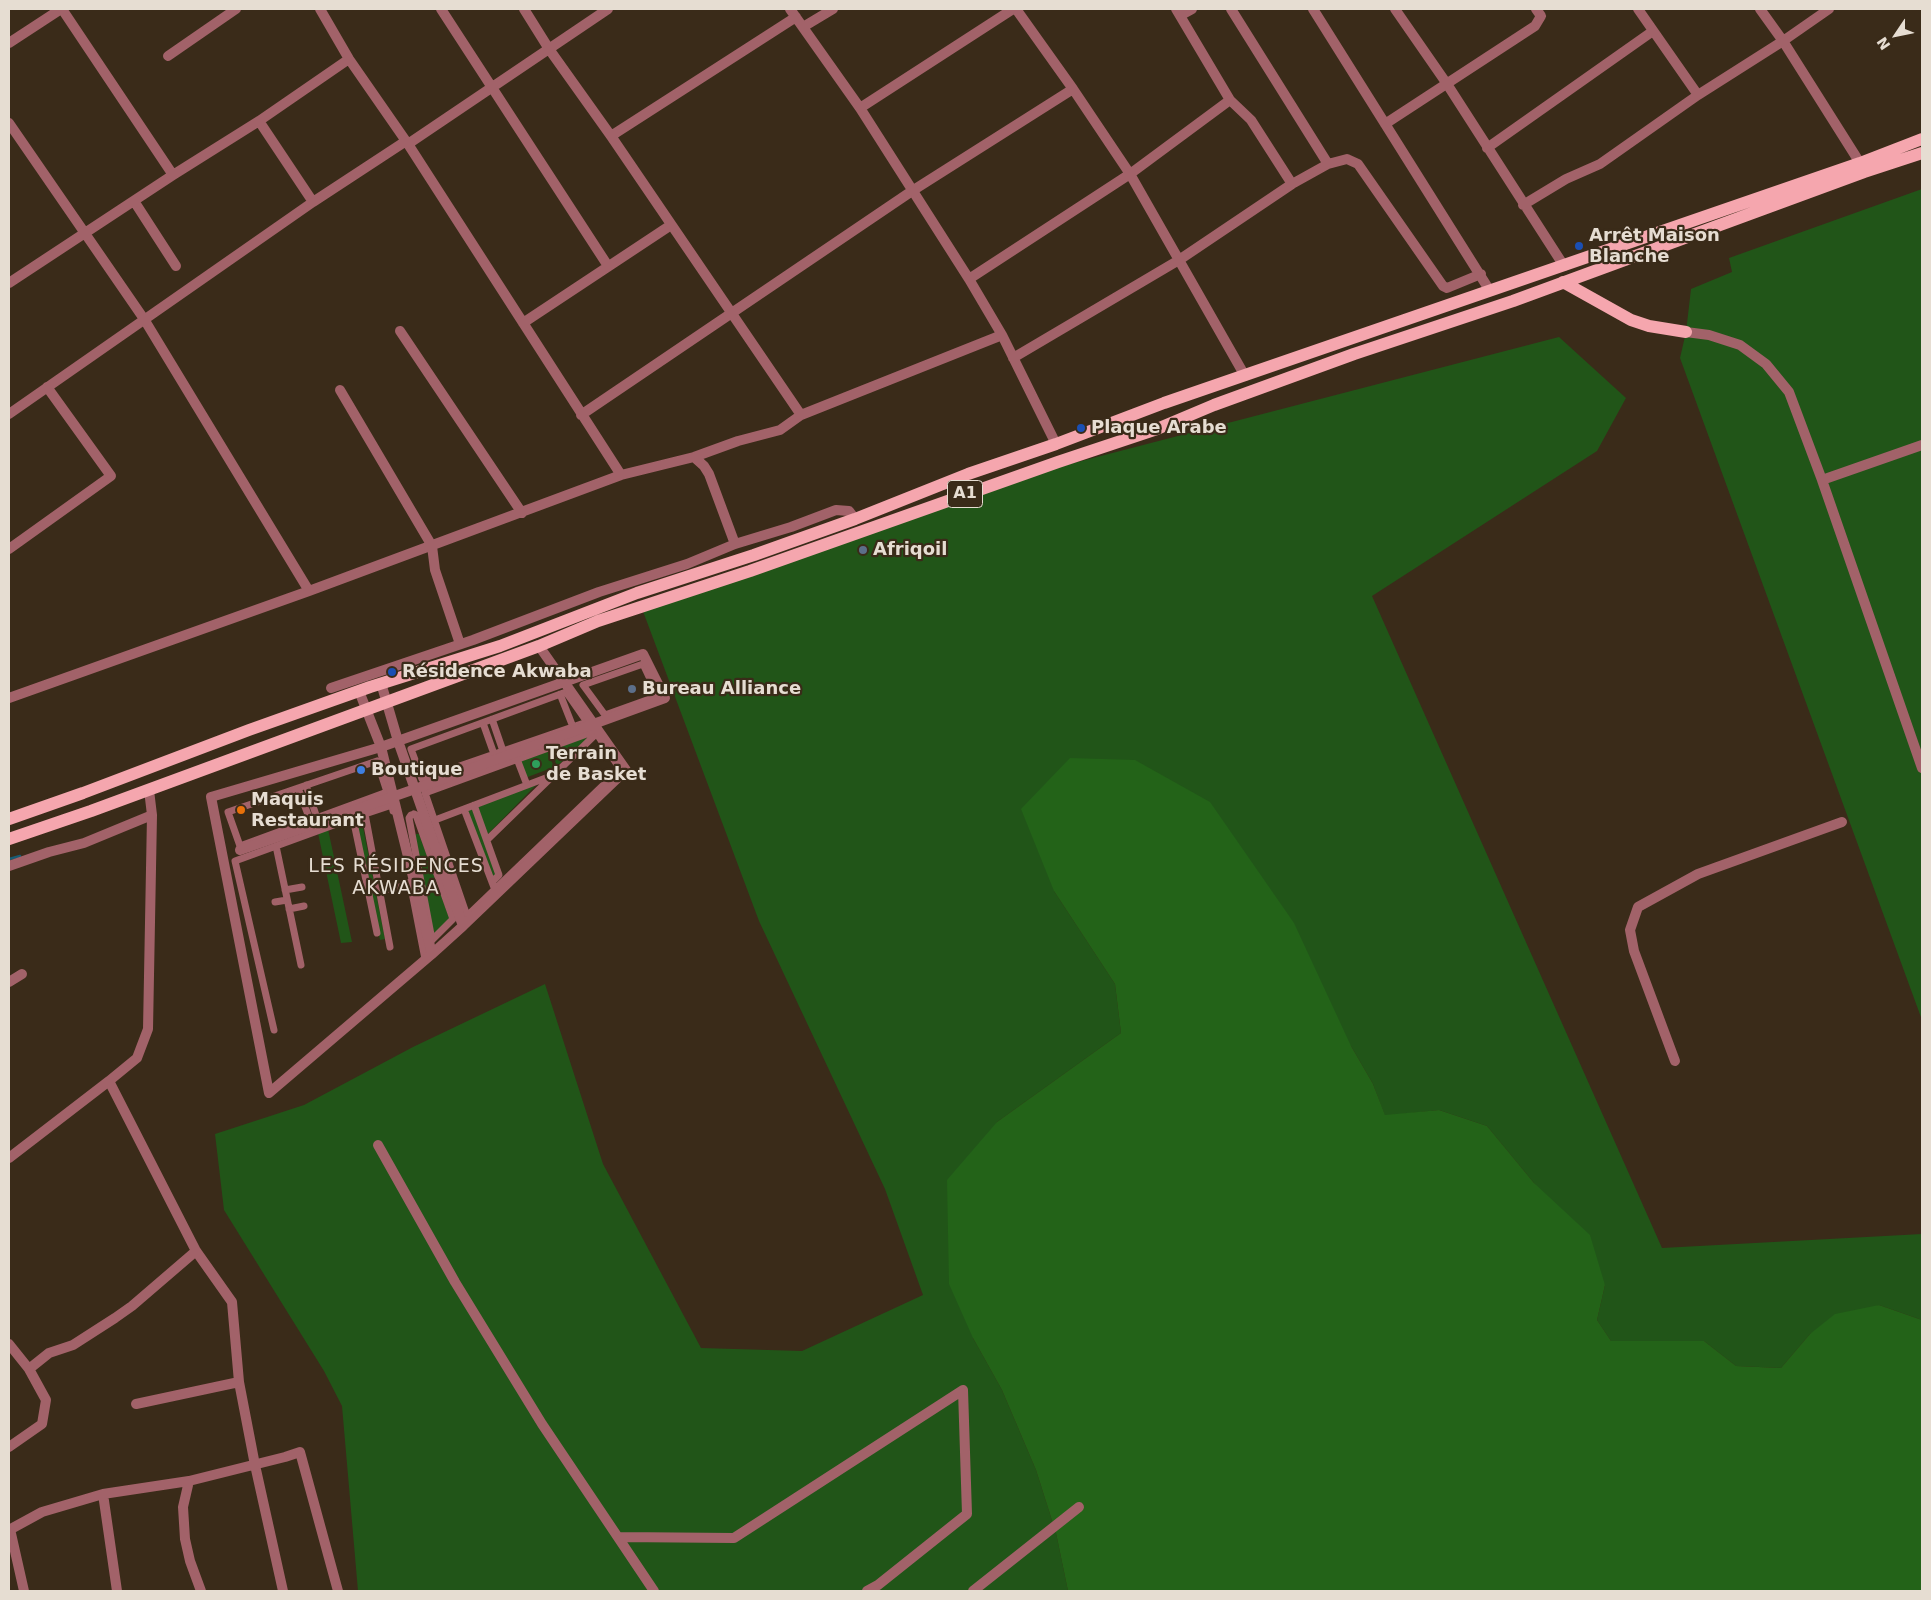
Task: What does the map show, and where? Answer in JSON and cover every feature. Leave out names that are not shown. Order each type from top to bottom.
[{"type":"main road","name":"A1","points":[[9,819],[381,683],[500,646],[637,593],[754,555],[855,519],[968,474],[1056,444],[1164,403],[1860,163],[1922,139]]},
{"type":"main road","name":"A1","points":[[9,840],[367,710],[539,646],[598,621],[750,571],[1020,475],[1157,429],[1354,354],[1513,301],[1864,172],[1922,153]]},
{"type":"main road","points":[[1563,282],[1631,320],[1649,326],[1686,332]]},
{"type":"street","points":[[9,43],[61,9],[174,174]]},
{"type":"street","points":[[168,56],[236,9]]},
{"type":"street","points":[[320,9],[349,59],[407,142],[621,475]]},
{"type":"street","points":[[442,9],[608,266]]},
{"type":"street","points":[[524,9],[549,49],[611,136],[801,416]]},
{"type":"street","points":[[9,414],[313,202],[492,87],[608,9]]},
{"type":"street","points":[[803,27],[833,9]]},
{"type":"street","points":[[860,108],[1014,9],[1073,89],[1130,174],[1245,376]]},
{"type":"street","points":[[1192,9],[1178,12],[1230,100],[1251,120],[1292,184]]},
{"type":"street","points":[[1231,9],[1328,164]]},
{"type":"street","points":[[1313,9],[1490,291]]},
{"type":"street","points":[[1395,9],[1447,84],[1523,205],[1564,266]]},
{"type":"street","points":[[1385,124],[1535,26],[1540,16],[1536,9]]},
{"type":"street","points":[[1638,9],[1698,94]]},
{"type":"street","points":[[1760,9],[1783,41],[1860,163]]},
{"type":"street","points":[[1523,205],[1566,179],[1600,164],[1698,94],[1783,41],[1829,9]]},
{"type":"street","points":[[611,136],[793,13],[860,108],[969,279],[1002,335],[1056,444]]},
{"type":"street","points":[[1487,148],[1653,30]]},
{"type":"street","points":[[9,284],[174,174],[259,121],[349,59]]},
{"type":"street","points":[[581,414],[912,191],[1073,89]]},
{"type":"street","points":[[969,279],[1130,174],[1230,100]]},
{"type":"street","points":[[259,121],[313,202]]},
{"type":"street","points":[[9,123],[144,319],[309,591]]},
{"type":"street","points":[[1013,358],[1179,260],[1292,184],[1328,164],[1347,159],[1358,164],[1443,286],[1446,288],[1481,274]]},
{"type":"street","points":[[134,201],[176,266]]},
{"type":"street","points":[[523,323],[671,225]]},
{"type":"street","points":[[400,331],[522,513]]},
{"type":"street","points":[[1686,332],[1709,335],[1740,345],[1766,364],[1789,392],[1822,480],[1922,768]]},
{"type":"street","points":[[9,698],[309,591],[621,475],[694,457],[738,441],[780,430],[801,416],[1002,335]]},
{"type":"street","points":[[9,549],[111,476],[47,387]]},
{"type":"street","points":[[340,390],[432,546],[435,570],[460,644]]},
{"type":"street","points":[[1822,480],[1922,445]]},
{"type":"street","points":[[694,457],[704,466],[709,474],[735,544]]},
{"type":"street","points":[[331,688],[460,644],[599,592],[687,564],[735,544],[791,527],[836,510],[849,510],[855,519]]},
{"type":"street","points":[[240,850],[393,796],[596,729],[666,698],[643,654],[565,683],[381,747],[211,797],[269,1093],[429,957],[626,770],[596,729],[565,683],[539,646]]},
{"type":"street","points":[[643,664],[658,696],[605,715],[583,685],[643,664]]},
{"type":"street","points":[[381,683],[398,741],[463,926]]},
{"type":"street","points":[[359,691],[381,747],[429,957]]},
{"type":"street","points":[[566,692],[587,722],[422,779],[411,749],[560,694],[566,692]]},
{"type":"street","points":[[560,694],[573,727]]},
{"type":"street","points":[[492,719],[503,751]]},
{"type":"street","points":[[483,723],[494,754]]},
{"type":"street","points":[[596,729],[620,769],[467,916],[425,793],[595,731],[596,729]]},
{"type":"street","points":[[487,840],[554,774],[596,729]]},
{"type":"street","points":[[517,760],[527,785]]},
{"type":"street","points":[[377,761],[387,792],[240,846],[228,812],[298,788],[377,761]]},
{"type":"street","points":[[435,820],[554,774]]},
{"type":"street","points":[[306,785],[313,819]]},
{"type":"street","points":[[298,788],[313,819]]},
{"type":"street","points":[[9,1158],[137,1058],[148,1029],[152,815],[149,790]]},
{"type":"street","points":[[474,805],[499,875],[492,882]]},
{"type":"street","points":[[274,1030],[235,861],[353,818],[392,806],[429,957]]},
{"type":"street","points":[[464,809],[495,890]]},
{"type":"street","points":[[365,814],[390,947]]},
{"type":"street","points":[[414,814],[416,815],[453,919],[432,940],[409,818],[414,814]]},
{"type":"street","points":[[9,866],[49,852],[84,843],[152,815]]},
{"type":"street","points":[[353,818],[377,933]]},
{"type":"street","points":[[1675,1061],[1634,951],[1630,930],[1638,907],[1698,874],[1842,822]]},
{"type":"street","points":[[276,846],[301,965]]},
{"type":"street","points":[[379,891],[410,884]]},
{"type":"street","points":[[285,890],[302,887]]},
{"type":"street","points":[[275,902],[287,900]]},
{"type":"street","points":[[289,908],[304,906]]},
{"type":"street","points":[[9,982],[22,974]]},
{"type":"street","points":[[109,1081],[196,1252],[232,1302],[239,1382],[283,1591]]},
{"type":"street","points":[[378,1145],[455,1282],[542,1424],[654,1591]]},
{"type":"street","points":[[29,1369],[49,1353],[73,1345],[132,1306],[196,1252]]},
{"type":"street","points":[[9,1344],[29,1369],[46,1400],[42,1424],[9,1447]]},
{"type":"street","points":[[136,1404],[239,1382]]},
{"type":"street","points":[[619,1537],[734,1538],[963,1390],[967,1514],[878,1585],[867,1591]]},
{"type":"street","points":[[24,1591],[9,1530],[42,1512],[103,1494],[189,1481],[300,1452],[338,1591]]},
{"type":"street","points":[[189,1481],[183,1507],[185,1539],[190,1561],[201,1591]]},
{"type":"street","points":[[103,1494],[117,1591]]},
{"type":"street","points":[[973,1591],[1079,1507]]},
{"type":"green space","points":[[1922,189],[1922,1020],[1680,358],[1686,332],[1691,289],[1732,272],[1729,258]]},
{"type":"green space","points":[[1559,337],[1626,398],[1597,451],[1372,596],[1662,1248],[1922,1234],[1922,1320],[1879,1305],[1810,1334],[1781,1368],[1736,1366],[1704,1341],[1611,1341],[1597,1320],[1605,1285],[1534,1183],[1487,1126],[1439,1110],[1385,1116],[1373,1084],[1351,1046],[1054,891],[1115,984],[1121,1033],[997,1122],[973,1338],[1002,1390],[1036,1470],[1056,1533],[1068,1591],[358,1591],[342,1406],[324,1371],[224,1210],[215,1134],[304,1105],[413,1047],[545,984],[603,1164],[701,1348],[802,1351],[923,1295],[885,1189],[759,921],[641,606],[1020,477]]},
{"type":"green space","points":[[585,736],[587,739],[557,766],[550,748]]},
{"type":"green space","name":"Terrain de Basket","points":[[547,750],[554,767],[525,778],[518,761]]},
{"type":"green space","points":[[1070,758],[1135,760],[1210,802],[1294,923],[1351,1046],[1373,1084],[1385,1115],[1439,1110],[1487,1126],[1534,1183],[1590,1235],[1605,1285],[1597,1320],[1611,1341],[1704,1341],[1736,1366],[1781,1368],[1810,1334],[1835,1314],[1879,1305],[1922,1320],[1922,1591],[1068,1591],[1056,1533],[1036,1470],[1002,1390],[973,1338],[949,1284],[947,1180],[997,1122],[1121,1033],[1115,984],[1054,891],[1021,809]]},
{"type":"green space","points":[[538,783],[487,835],[476,806]]},
{"type":"green space","points":[[473,808],[497,874],[493,878],[466,811]]},
{"type":"green space","points":[[361,817],[385,939],[380,940],[355,819]]},
{"type":"green space","points":[[328,829],[352,942],[341,943],[318,833]]},
{"type":"green space","points":[[416,834],[419,834],[450,920],[434,935],[415,837]]},
{"type":"waterway","points":[[9,859],[20,856]]},
{"type":"place","name":"Arrêt Maison Blanche","points":[[1579,246]]},
{"type":"place","name":"Plaque Arabe","points":[[1081,428]]},
{"type":"place","name":"Afriqoil","points":[[863,550]]},
{"type":"place","name":"Résidence Akwaba","points":[[392,672]]},
{"type":"place","name":"Bureau Alliance","points":[[632,689]]},
{"type":"place","name":"Terrain de Basket","points":[[536,764]]},
{"type":"place","name":"Boutique","points":[[361,770]]},
{"type":"place","name":"Maquis Restaurant","points":[[241,810]]},
{"type":"district","name":"LES RÉSIDENCES AKWABA","points":[[396,878]]}]
